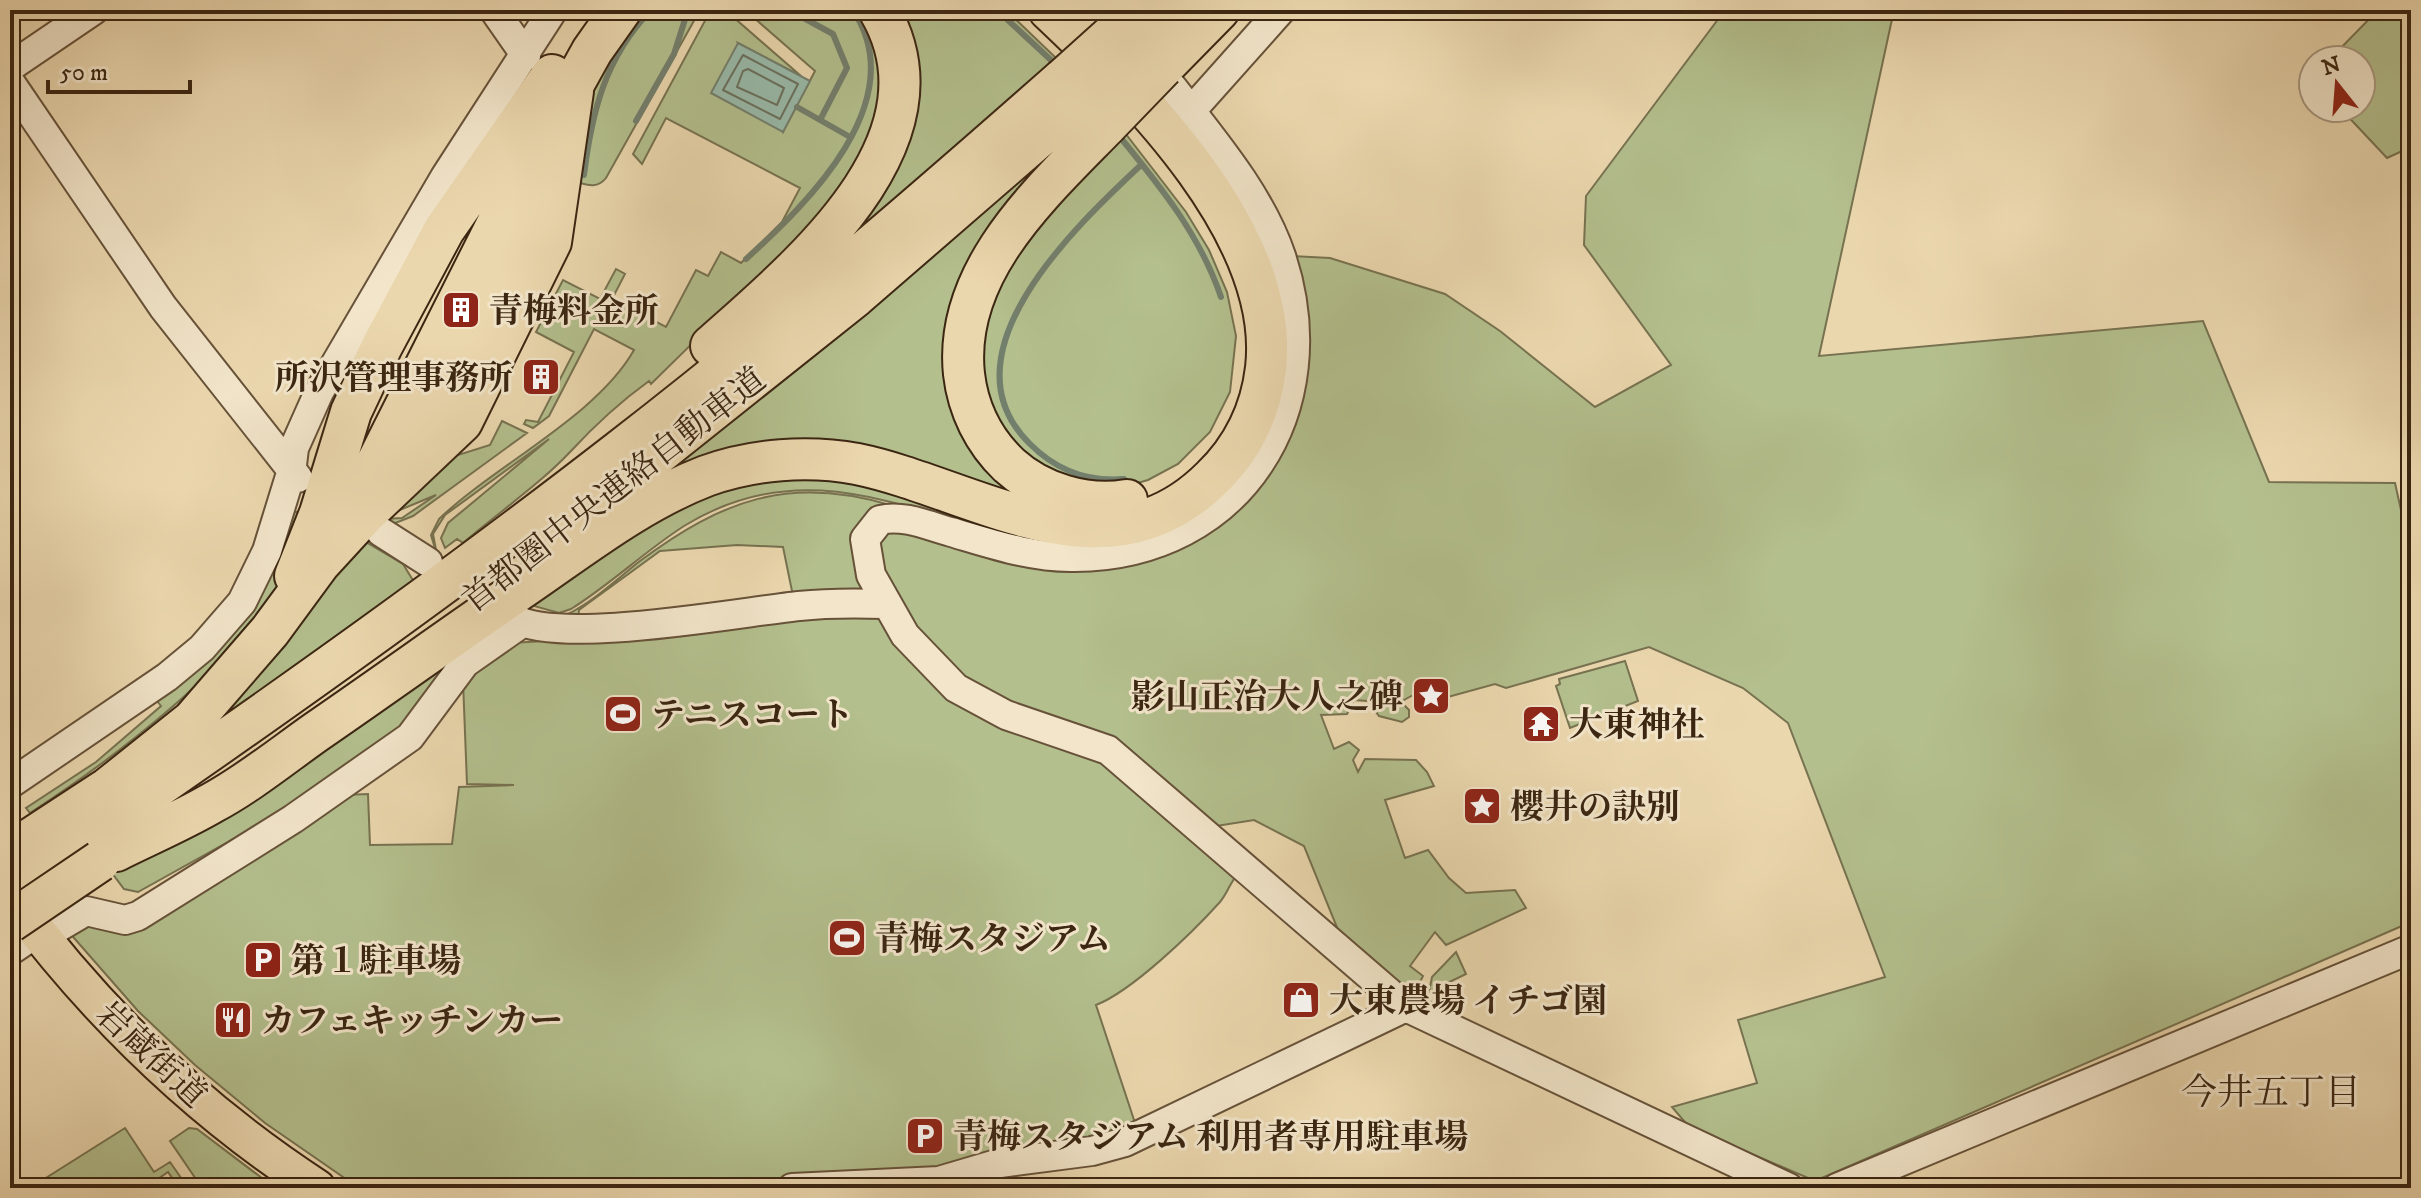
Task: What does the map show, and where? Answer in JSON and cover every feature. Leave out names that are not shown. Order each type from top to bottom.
[{"type":"highway","points":[[307,490],[389,399],[555,83],[588,10]]},
{"type":"highway","points":[[10,840],[133,749],[221,673],[248,642],[293,578],[307,490],[396,353],[526,113],[592,51],[621,10]]},
{"type":"highway","points":[[381,631],[701,356],[809,256],[846,213],[880,159],[896,108],[897,62],[879,10]]},
{"type":"highway","points":[[1025,10],[1097,83],[1175,174],[1223,247],[1245,309],[1249,346],[1247,378],[1238,411],[1221,440],[1198,466],[1170,485],[1139,498],[1105,502],[1055,492],[1025,477],[999,455],[973,411],[963,359],[974,300],[999,248],[1036,200],[1084,101],[1134,37],[1219,10]]},
{"type":"highway","points":[[100,850],[235,789],[634,513],[710,475],[779,461],[840,462],[905,477],[1017,517],[1085,527],[1119,525],[1150,517],[1203,487],[1242,441],[1261,396],[1267,341],[1258,289],[1229,222],[1201,179],[1112,72],[1049,10]]},
{"type":"highway","name":"首都圏中央連絡自動車道","points":[[10,888],[100,850],[439,624],[614,491],[856,296],[1084,101],[1134,37],[1180,10]]},
{"type":"highway","points":[[320,563],[379,512],[424,458],[518,279],[559,163],[555,83]]},
{"type":"highway","points":[[10,852],[108,788],[192,721],[270,631],[320,563],[350,517],[508,203],[540,161],[561,107],[555,83]]},
{"type":"highway","name":"首都圏中央連絡自動車道","points":[[25,936],[100,850],[708,381],[898,223],[1084,101]]},
{"type":"highway","points":[[379,512],[529,190],[559,163]]},
{"type":"main road","name":"岩蔵街道","points":[[10,896],[25,936],[87,992],[143,1050],[239,1133],[317,1188]]},
{"type":"street","points":[[10,67],[94,10]]},
{"type":"street","points":[[494,10],[555,83]]},
{"type":"street","points":[[553,10],[555,83]]},
{"type":"street","points":[[1191,111],[1281,10]]},
{"type":"street","points":[[1134,37],[1259,207],[1276,244],[1288,281],[1295,333],[1294,368],[1282,422],[1264,460],[1243,486],[1204,520],[1157,543],[1115,554],[1074,557],[1030,553],[903,519],[880,520],[867,533],[865,548],[871,575],[885,604],[914,647],[956,688],[1006,715],[1108,750],[1406,1007],[1789,1188]]},
{"type":"street","points":[[10,82],[163,307],[307,490]]},
{"type":"street","points":[[307,490],[294,448],[319,392],[445,177],[555,83]]},
{"type":"street","points":[[10,784],[167,677],[232,617],[267,551],[307,490]]},
{"type":"street","points":[[379,512],[428,562]]},
{"type":"street","points":[[25,936],[86,911],[125,920],[138,916],[283,826],[410,737],[465,663],[517,621],[579,628],[681,622],[814,605],[885,604]]},
{"type":"street","points":[[1837,1188],[2411,949]]},
{"type":"street","points":[[792,1188],[939,1181],[1000,1163],[1125,1142],[1169,1124],[1406,1007]]},
{"type":"green space","points":[[643,10],[700,10],[606,178],[593,185],[578,182],[592,90]]},
{"type":"green space","points":[[745,10],[862,10],[880,49],[877,127],[841,197],[651,384],[649,381],[618,406],[546,475],[463,543],[457,539],[445,548],[441,538],[448,523],[549,439],[445,515],[433,534],[437,555],[431,535],[439,519],[570,419],[617,374],[634,350],[594,329],[549,416],[533,428],[524,424],[526,420],[538,422],[574,352],[536,332],[563,280],[600,299],[616,269],[625,274],[612,299],[666,327],[696,270],[708,276],[721,252],[741,263],[782,222],[800,188],[666,118],[642,164],[633,154],[707,17],[718,12],[732,16],[801,76],[738,43],[783,132],[815,71]]},
{"type":"green space","points":[[889,10],[1006,10],[1057,59],[775,303],[875,185]]},
{"type":"green space","points":[[1725,10],[1894,10],[1819,356],[2203,321],[2269,482],[2395,483],[2411,555],[2411,922],[1815,1181],[1689,1127],[1672,1107],[1757,1083],[1738,1020],[1885,977],[1788,723],[1743,688],[1649,647],[1506,688],[1495,684],[1448,697],[1429,691],[1418,693],[1401,702],[1409,710],[1409,717],[1402,722],[1379,716],[1368,701],[1354,700],[1347,714],[1321,715],[1334,749],[1349,742],[1359,750],[1353,760],[1358,772],[1365,759],[1416,760],[1427,772],[1434,786],[1385,800],[1405,858],[1428,850],[1449,878],[1466,893],[1515,890],[1526,908],[1446,945],[1435,932],[1410,966],[1423,976],[1411,1000],[1356,954],[1338,930],[1304,846],[1254,820],[1210,827],[936,660],[881,577],[877,539],[891,529],[1016,560],[1188,539],[1292,256],[1330,258],[1445,294],[1500,331],[1595,407],[1671,365],[1584,245],[1586,196]]},
{"type":"green space","points":[[2378,10],[2411,10],[2411,147],[2387,158],[2355,124],[2377,124],[2377,44],[2345,44]]},
{"type":"green space","points":[[1161,89],[1225,171],[1253,215],[1273,262],[1286,328],[1282,388],[1263,441],[1231,485],[1188,519],[1136,540],[1075,548],[1009,541],[1010,537],[927,512],[848,493],[808,490],[768,493],[727,505],[684,526],[571,609],[559,613],[531,605],[525,610],[553,618],[566,615],[699,522],[758,499],[788,493],[820,493],[854,496],[890,505],[869,511],[854,531],[866,588],[860,593],[793,596],[783,547],[737,545],[660,551],[579,610],[578,621],[549,620],[522,611],[457,658],[409,725],[262,823],[138,892],[124,889],[112,873],[245,796],[634,528],[715,488],[753,478],[789,474],[826,475],[905,493],[1022,532],[1078,540],[1136,534],[1173,521],[1206,500],[1234,473],[1266,424],[1280,374],[1280,325],[1267,276],[1246,229],[1217,183],[1152,98]]},
{"type":"green space","points":[[1095,113],[1029,193],[959,399],[1102,518],[849,454],[595,528]]},
{"type":"green space","points":[[1122,129],[1186,212],[1209,250],[1227,292],[1236,336],[1230,392],[1210,432],[1178,464],[1148,480],[1127,486],[1060,479],[1006,441],[980,377],[981,334],[1010,258]]},
{"type":"green space","points":[[502,421],[527,433],[413,516],[393,524],[384,519],[402,518],[436,495],[395,512],[442,460],[490,445]]},
{"type":"green space","points":[[307,511],[284,575],[265,608],[239,642],[207,675],[135,738],[30,813],[26,808],[96,762],[161,706],[153,696],[221,647],[244,622],[291,517],[295,512]]},
{"type":"green space","points":[[359,538],[403,564],[414,582],[259,696],[222,716]]},
{"type":"green space","points":[[882,614],[895,635],[1095,755],[1240,872],[1220,902],[1178,945],[1127,987],[1096,1005],[1138,1132],[939,1175],[687,1188],[359,1188],[265,1123],[195,1065],[138,1011],[67,930],[81,921],[118,928],[344,795],[368,794],[370,845],[452,844],[459,787],[514,785],[467,784],[463,681],[510,643],[617,637],[783,618]]},
{"type":"green space","points":[[1625,661],[1638,701],[1570,728],[1556,686],[1560,684],[1559,679]]},
{"type":"green space","points":[[1456,952],[1466,974],[1429,992],[1432,977]]},
{"type":"green space","points":[[125,1128],[154,1172],[170,1162],[188,1188],[179,1188],[168,1172],[145,1188],[30,1188]]},
{"type":"green space","points":[[189,1128],[197,1129],[275,1188],[202,1188],[170,1141]]},
{"type":"water","points":[[738,43],[810,81],[783,132],[711,93]]},
{"type":"waterway","points":[[584,175],[591,129],[603,86],[622,47],[651,10]]},
{"type":"waterway","points":[[636,121],[674,54],[688,10]]},
{"type":"waterway","points":[[789,10],[833,34],[847,68],[820,120]]},
{"type":"waterway","points":[[746,259],[823,180],[845,148],[862,114],[870,79],[868,45],[853,10]]},
{"type":"waterway","points":[[997,10],[1052,61]]},
{"type":"waterway","points":[[797,107],[850,137]]},
{"type":"waterway","points":[[1120,137],[1190,232],[1221,297]]},
{"type":"waterway","points":[[1124,479],[1085,476],[1062,467],[1040,453],[1030,444],[1006,409],[1000,371],[1008,332],[1028,293],[1054,255],[1142,164]]},
{"type":"place","name":"青梅料金所","points":[[461,310]]},
{"type":"place","name":"所沢管理事務所","points":[[541,377]]},
{"type":"place","name":"影山正治大人之碑","points":[[1431,696]]},
{"type":"place","name":"テニスコート","points":[[623,714]]},
{"type":"place","name":"大東神社","points":[[1541,724]]},
{"type":"place","name":"櫻井の訣別","points":[[1482,806]]},
{"type":"place","name":"青梅スタジアム","points":[[847,938]]},
{"type":"place","name":"第１駐車場","points":[[263,960]]},
{"type":"place","name":"大東農場 イチゴ園","points":[[1301,1000]]},
{"type":"place","name":"カフェキッチンカー","points":[[233,1020]]},
{"type":"place","name":"青梅スタジアム 利用者専用駐車場","points":[[925,1136]]},
{"type":"district","name":"今井五丁目","points":[[2271,1091]]}]
